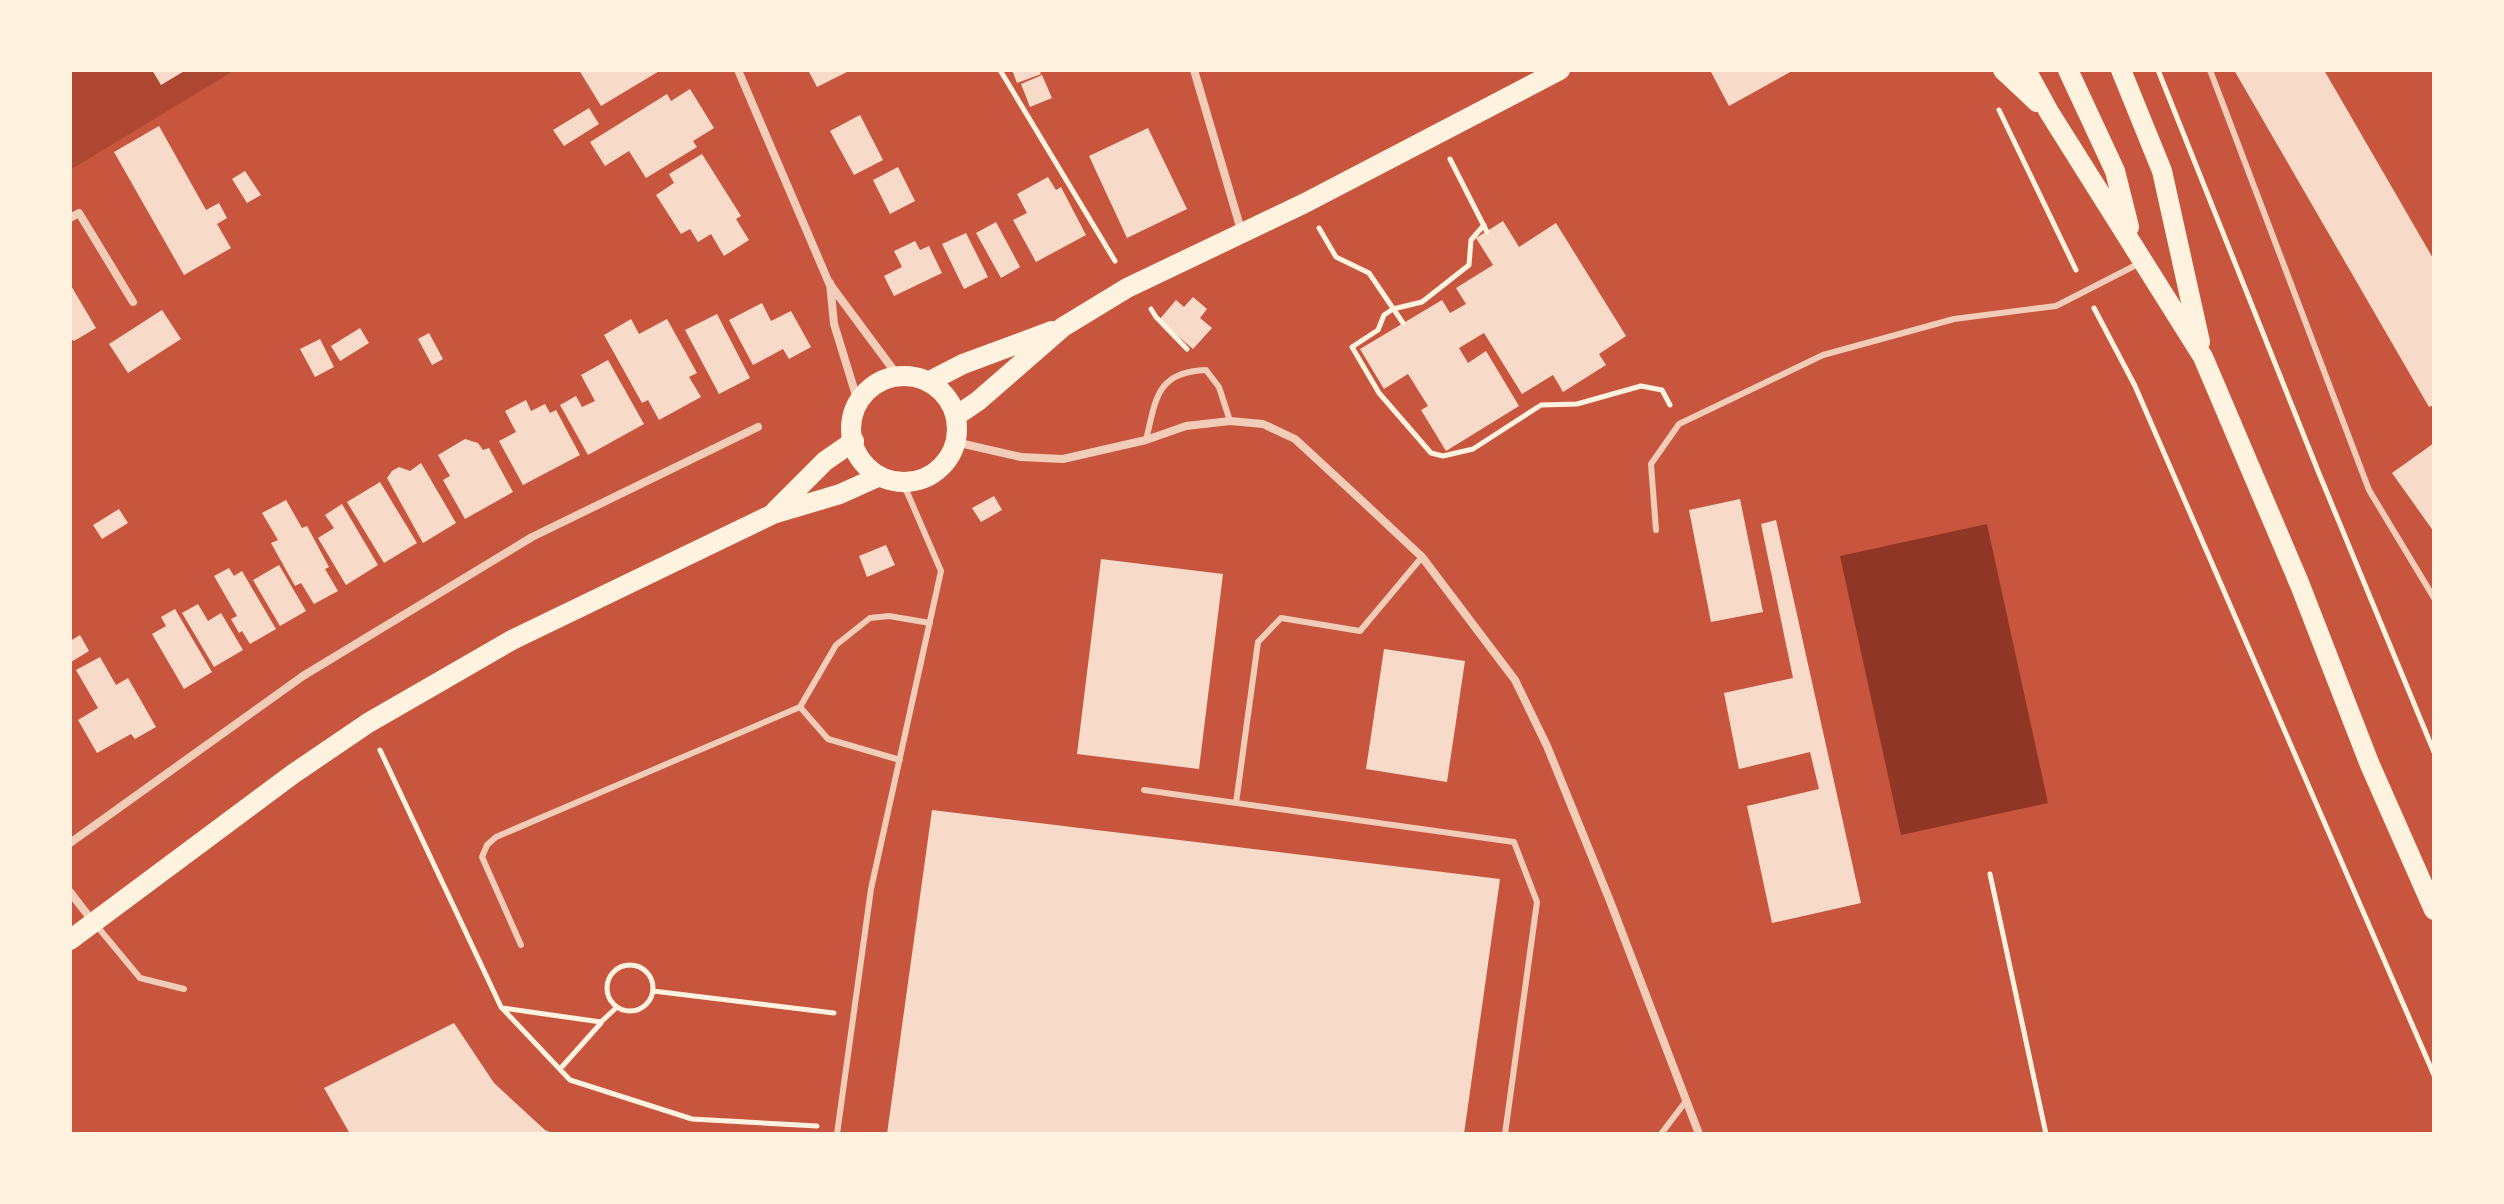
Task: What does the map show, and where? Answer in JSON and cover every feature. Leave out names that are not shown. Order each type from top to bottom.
[{"type":"main road","points":[[956,416],[978,401],[1063,327],[1132,286],[1305,203],[1560,70]]},
{"type":"main road","points":[[2003,70],[2049,112]]},
{"type":"main road","points":[[2026,70],[2049,112],[2203,357],[2300,585],[2370,765],[2434,909]]},
{"type":"main road","points":[[2068,70],[2115,171],[2138,254]]},
{"type":"main road","points":[[2121,70],[2162,171],[2203,357]]},
{"type":"main road","points":[[928,382],[963,364],[1063,327]]},
{"type":"main road","points":[[70,940],[293,774],[368,723],[512,640],[773,514],[888,479],[926,478],[938,470],[948,459],[955,442],[956,416],[945,395],[914,376],[883,380],[869,388],[858,402],[852,418],[852,435],[866,466],[888,479]]},
{"type":"main road","points":[[773,514],[825,461],[854,441]]},
{"type":"street","points":[[738,70],[829,283],[898,376]]},
{"type":"street","points":[[1194,70],[1242,233]]},
{"type":"street","points":[[70,218],[79,213],[133,302]]},
{"type":"street","points":[[829,283],[834,324],[858,402]]},
{"type":"street","points":[[955,442],[1021,457],[1063,459],[1146,440],[1186,426],[1230,421],[1263,424],[1295,439],[1422,557],[1515,680],[1534,719],[1610,901],[1699,1134]]},
{"type":"street","points":[[70,843],[303,676],[532,537],[758,427]]},
{"type":"street","points":[[70,892],[94,923]]},
{"type":"lane","points":[[2210,70],[2369,490],[2434,598]]},
{"type":"lane","points":[[1656,530],[1651,464],[1679,424],[1823,355],[1954,319],[2056,306],[2138,254]]},
{"type":"lane","points":[[1146,440],[1157,394],[1171,378],[1188,371],[1206,370],[1219,387],[1230,421]]},
{"type":"lane","points":[[838,1130],[871,889],[941,571],[907,492],[888,479]]},
{"type":"lane","points":[[1236,803],[1258,642],[1281,618],[1360,631],[1422,557]]},
{"type":"lane","points":[[521,945],[482,857],[487,845],[496,837],[800,707],[836,645],[870,618],[889,616],[930,623]]},
{"type":"lane","points":[[800,707],[828,739],[900,760]]},
{"type":"lane","points":[[1144,790],[1514,842],[1537,902],[1505,1134]]},
{"type":"lane","points":[[94,923],[140,978],[184,989]]},
{"type":"lane","points":[[1661,1134],[1686,1101]]},
{"type":"path","points":[[1000,70],[1132,286],[1156,317],[1206,370]]},
{"type":"path","points":[[2158,70],[2434,752]]},
{"type":"path","points":[[1997,105],[2085,290],[2135,386],[2434,1075]]},
{"type":"path","points":[[1437,134],[1486,228],[1471,240],[1469,265],[1422,302],[1393,309],[1384,315],[1378,330],[1352,347],[1379,393],[1431,453],[1443,456],[1473,449],[1541,405],[1577,404],[1641,386],[1662,390],[1679,424]]},
{"type":"path","points":[[1305,203],[1336,257],[1369,273],[1403,323]]},
{"type":"path","points":[[368,723],[501,1007],[570,1080],[692,1119],[838,1130]]},
{"type":"path","points":[[1990,874],[2046,1134]]},
{"type":"path","points":[[624,966],[639,967],[653,983],[648,1003],[629,1012],[617,1007],[611,1002],[607,988],[612,974],[624,966]]},
{"type":"path","points":[[653,991],[854,1016]]},
{"type":"path","points":[[501,1007],[601,1022]]},
{"type":"path","points":[[560,1069],[617,1007]]},
{"type":"shaded area","points":[[70,70],[235,70],[70,170]]},
{"type":"shaded area","points":[[1987,524],[2048,803],[1901,835],[1840,556]]},
{"type":"building","points":[[152,70],[186,70],[161,85]]},
{"type":"building","points":[[579,70],[661,70],[601,106]]},
{"type":"building","points":[[808,70],[851,70],[817,87]]},
{"type":"building","points":[[1012,70],[1039,70],[1041,74],[1017,83]]},
{"type":"building","points":[[1710,70],[1794,70],[1729,106]]},
{"type":"building","points":[[2234,70],[2324,70],[2434,260],[2434,405],[2429,407]]},
{"type":"building","points":[[1042,75],[1052,98],[1030,107],[1021,84]]},
{"type":"building","points":[[690,89],[714,128],[693,141],[697,147],[646,178],[629,151],[605,166],[590,142],[667,94],[671,101]]},
{"type":"building","points":[[589,108],[599,124],[564,146],[553,130]]},
{"type":"building","points":[[860,115],[883,160],[854,175],[830,131]]},
{"type":"building","points":[[159,126],[206,210],[219,203],[227,218],[217,224],[231,248],[184,275],[114,152]]},
{"type":"building","points":[[1148,128],[1187,209],[1127,238],[1089,156]]},
{"type":"building","points":[[702,154],[741,216],[736,219],[749,240],[724,256],[711,234],[698,242],[690,229],[681,234],[656,195],[674,183],[669,174]]},
{"type":"building","points":[[898,167],[915,201],[890,214],[873,180]]},
{"type":"building","points":[[245,171],[261,195],[247,203],[232,179]]},
{"type":"building","points":[[1048,177],[1056,190],[1061,187],[1086,235],[1036,262],[1013,220],[1027,213],[1017,194]]},
{"type":"building","points":[[1503,221],[1519,247],[1556,223],[1626,336],[1599,354],[1606,365],[1563,392],[1553,375],[1522,394],[1484,333],[1459,348],[1468,363],[1486,351],[1519,406],[1446,451],[1421,410],[1428,406],[1408,374],[1384,389],[1360,349],[1442,300],[1450,313],[1466,304],[1456,288],[1493,265],[1476,238]]},
{"type":"building","points":[[996,222],[1020,267],[1001,278],[976,233]]},
{"type":"building","points":[[966,233],[988,277],[964,289],[942,244]]},
{"type":"building","points":[[915,241],[920,250],[929,246],[942,273],[894,296],[884,276],[902,267],[894,251]]},
{"type":"building","points":[[70,284],[96,328],[74,341],[70,338]]},
{"type":"building","points":[[1193,297],[1207,309],[1200,318],[1212,328],[1193,349],[1159,320],[1176,300],[1184,307]]},
{"type":"building","points":[[762,303],[771,321],[791,311],[811,347],[789,359],[783,349],[753,365],[729,320]]},
{"type":"building","points":[[162,310],[181,339],[128,373],[109,344]]},
{"type":"building","points":[[717,314],[750,378],[719,394],[685,330]]},
{"type":"building","points":[[631,319],[639,334],[667,319],[697,373],[689,377],[701,397],[659,420],[648,400],[642,403],[604,335]]},
{"type":"building","points":[[360,328],[369,343],[340,361],[331,346]]},
{"type":"building","points":[[429,333],[443,359],[432,365],[418,339]]},
{"type":"building","points":[[320,339],[334,367],[315,377],[300,349]]},
{"type":"building","points":[[608,360],[644,424],[588,455],[560,405],[576,396],[582,407],[595,401],[581,375]]},
{"type":"building","points":[[526,400],[531,411],[545,404],[550,413],[556,410],[580,455],[523,485],[499,441],[516,432],[505,411]]},
{"type":"building","points":[[465,439],[478,443],[483,450],[489,448],[513,492],[465,519],[443,480],[450,476],[438,455]]},
{"type":"building","points":[[2434,443],[2434,532],[2392,473]]},
{"type":"building","points":[[421,463],[456,523],[423,543],[387,478],[399,467],[410,471]]},
{"type":"building","points":[[380,482],[417,543],[384,563],[347,502]]},
{"type":"building","points":[[994,496],[1002,510],[981,522],[972,508]]},
{"type":"building","points":[[1740,499],[1763,612],[1711,622],[1689,510]]},
{"type":"building","points":[[286,500],[302,528],[307,526],[338,591],[314,604],[301,583],[295,586],[271,543],[278,540],[262,513]]},
{"type":"building","points":[[342,504],[378,565],[346,585],[318,538],[334,528],[325,515]]},
{"type":"building","points":[[119,509],[128,523],[102,539],[93,525]]},
{"type":"building","points":[[1776,520],[1861,903],[1772,923],[1747,806],[1819,789],[1810,752],[1739,769],[1724,693],[1793,678],[1761,524]]},
{"type":"building","points":[[886,545],[895,565],[867,577],[859,556]]},
{"type":"building","points":[[1101,559],[1223,574],[1199,769],[1077,754]]},
{"type":"building","points":[[279,565],[306,611],[280,626],[253,580]]},
{"type":"building","points":[[229,568],[234,576],[242,571],[276,629],[250,644],[231,619],[237,616],[214,576]]},
{"type":"building","points":[[198,604],[208,621],[221,613],[243,650],[214,667],[182,613]]},
{"type":"building","points":[[175,609],[212,672],[184,689],[152,634],[166,626],[161,617]]},
{"type":"building","points":[[80,635],[89,651],[71,662],[70,641]]},
{"type":"building","points":[[1384,649],[1465,661],[1447,782],[1366,769]]},
{"type":"building","points":[[100,657],[116,685],[128,678],[156,727],[135,739],[131,734],[97,753],[78,720],[98,708],[76,670]]},
{"type":"building","points":[[932,810],[1500,879],[1464,1134],[887,1134]]},
{"type":"building","points":[[454,1023],[494,1083],[545,1130],[554,1134],[350,1134],[324,1088]]}]
